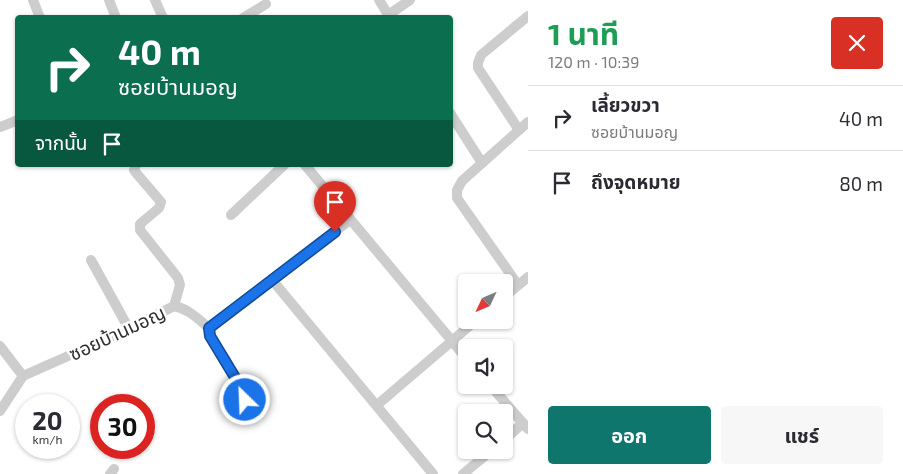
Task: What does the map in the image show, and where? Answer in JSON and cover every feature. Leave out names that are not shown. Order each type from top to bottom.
[{"type":"street","points":[[33,0],[39,15]]},
{"type":"street","points":[[109,0],[115,15]]},
{"type":"street","points":[[155,0],[162,15]]},
{"type":"street","points":[[379,0],[388,15]]},
{"type":"street","points":[[390,15],[410,0]]},
{"type":"street","points":[[248,15],[266,4]]},
{"type":"street","points":[[519,130],[478,68],[478,63],[481,55],[528,16]]},
{"type":"street","points":[[453,117],[482,162]]},
{"type":"street","points":[[0,127],[15,121]]},
{"type":"street","points":[[518,285],[457,198],[457,190],[462,181],[528,122]]},
{"type":"street","points":[[135,167],[134,170],[161,202],[159,208],[140,224],[140,230],[178,278],[180,285],[174,306]]},
{"type":"street","points":[[231,215],[282,167]]},
{"type":"street","points":[[307,167],[458,348]]},
{"type":"street","points":[[236,410],[245,400],[244,396],[225,359],[210,336],[209,328],[350,220]]},
{"type":"street","points":[[91,260],[129,329]]},
{"type":"street","points":[[513,289],[528,277]]},
{"type":"street","points":[[273,280],[433,474]]},
{"type":"street","name":"ซอยบ้านมอญ","points":[[23,376],[129,329],[174,306],[182,307],[209,328]]},
{"type":"street","points":[[377,405],[466,329]]},
{"type":"street","points":[[0,346],[23,376],[0,411]]},
{"type":"street","points":[[498,394],[526,426],[513,434]]},
{"type":"street","points":[[463,474],[481,459]]},
{"type":"route","points":[[245,400],[242,389],[210,336],[209,328],[335,232]]}]
